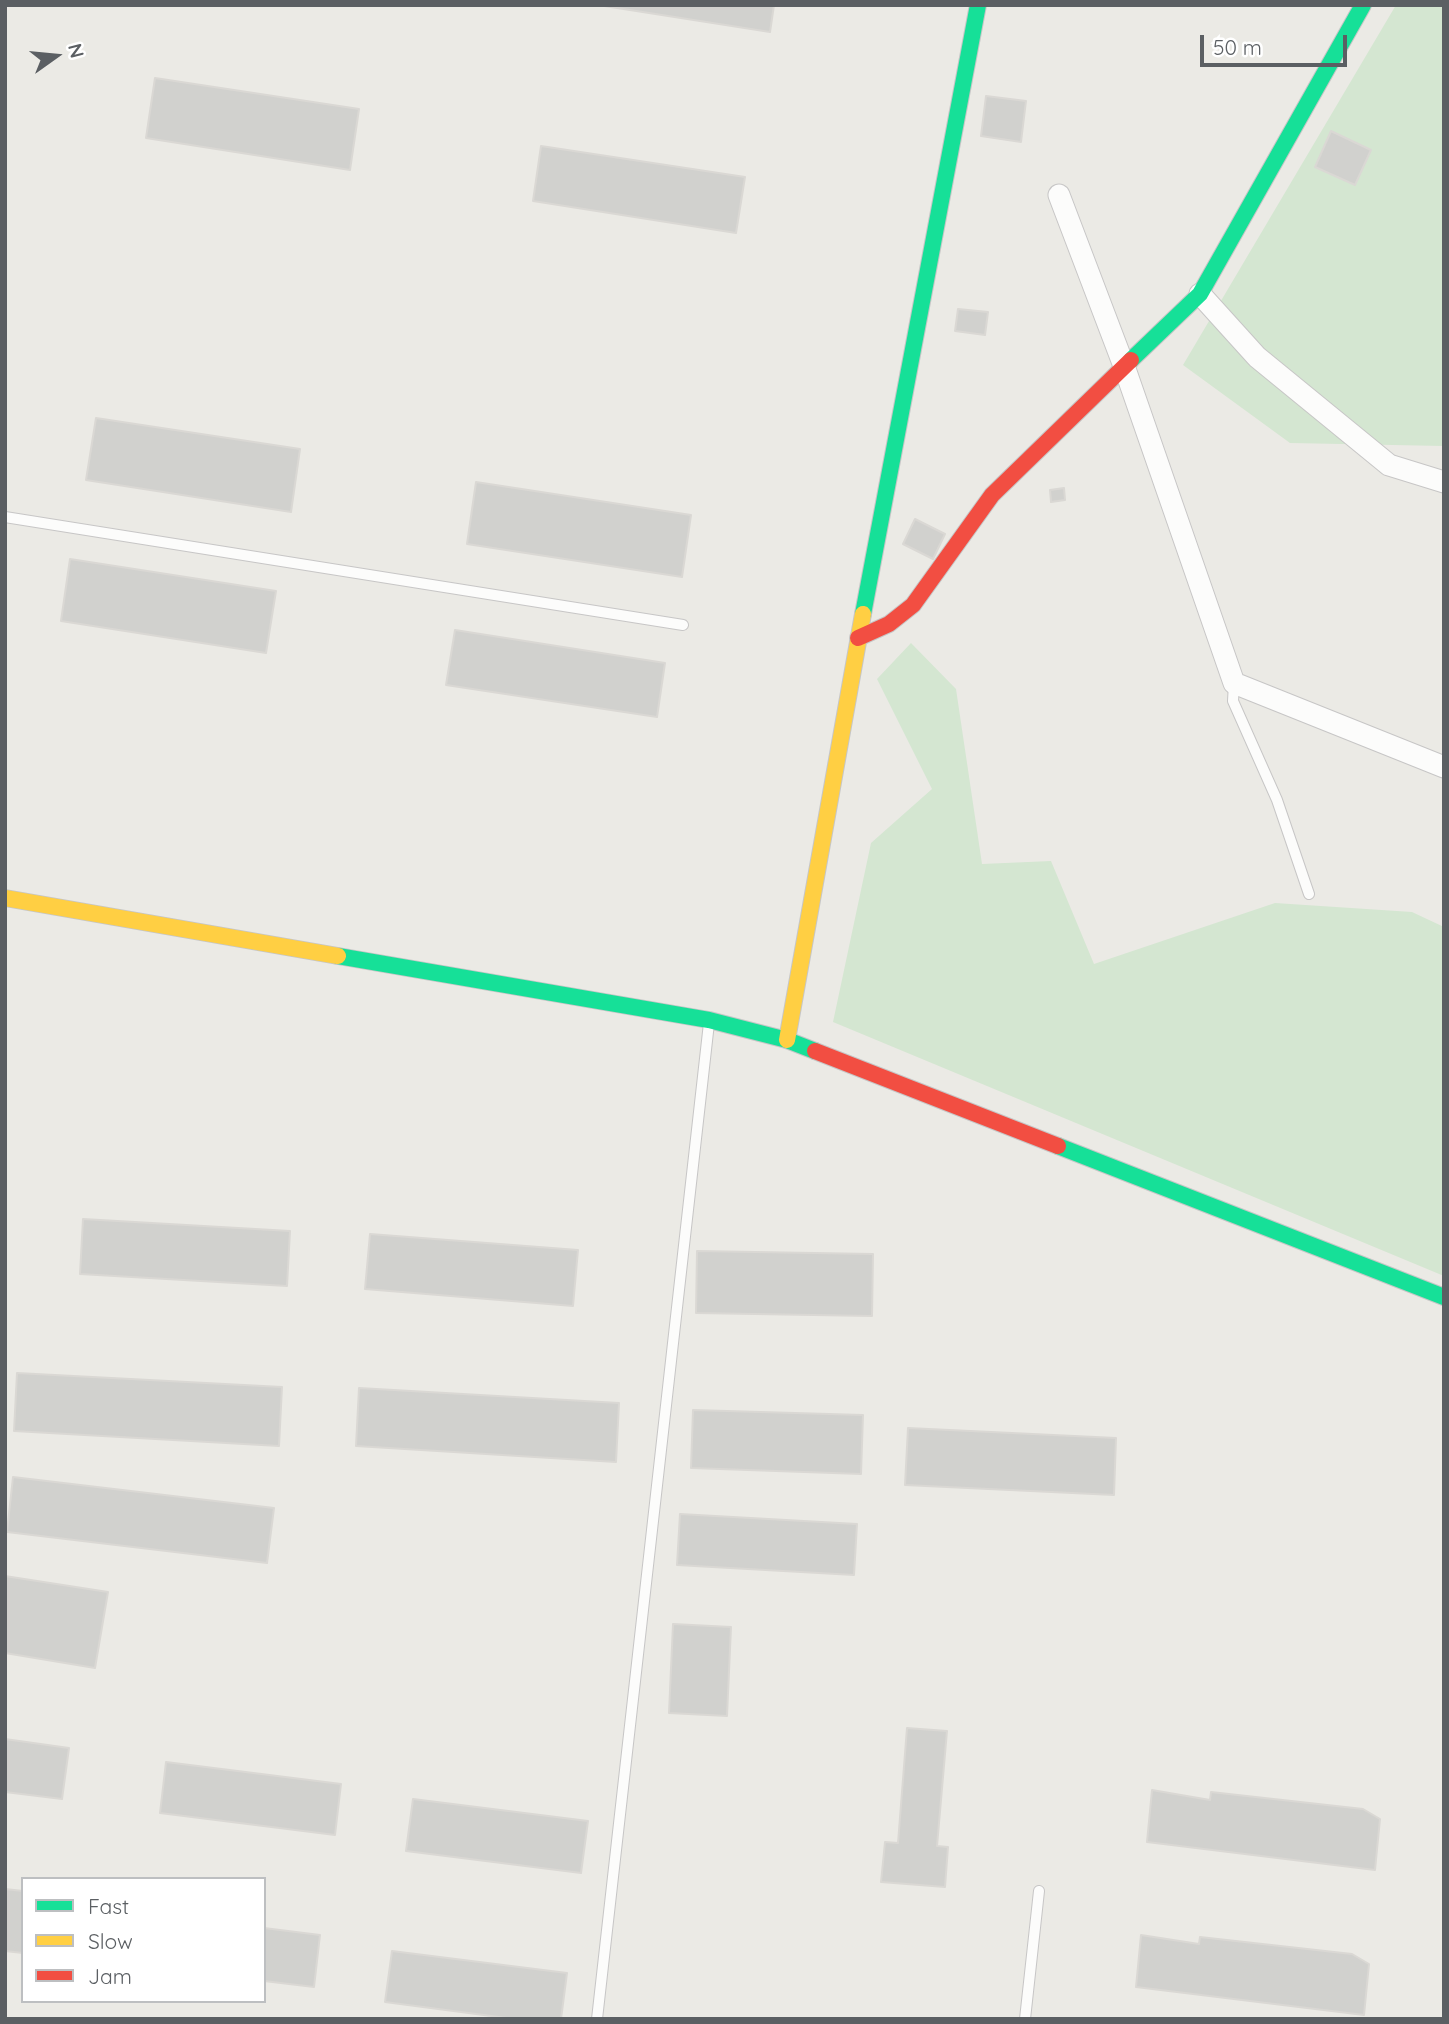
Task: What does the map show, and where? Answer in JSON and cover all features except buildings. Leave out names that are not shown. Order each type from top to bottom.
[{"type":"street","points":[[787,1040],[858,638],[978,5]]},
{"type":"street","points":[[858,638],[890,624],[913,605],[992,495],[1200,294],[1363,5]]},
{"type":"street","points":[[1059,195],[1124,366],[1234,683],[1444,767]]},
{"type":"street","points":[[1200,294],[1257,357],[1389,465],[1444,482]]},
{"type":"street","points":[[5,898],[709,1020],[787,1040],[1444,1297]]},
{"type":"lane","points":[[5,517],[683,625]]},
{"type":"lane","points":[[1234,683],[1233,701],[1277,800],[1309,894]]},
{"type":"lane","points":[[597,2019],[709,1020]]},
{"type":"lane","points":[[1025,2019],[1039,1891]]},
{"type":"green space","points":[[1396,5],[1444,5],[1444,446],[1290,443],[1183,365]]},
{"type":"green space","points":[[911,643],[956,689],[982,864],[1051,861],[1094,964],[1275,903],[1412,912],[1444,927],[1444,1276],[833,1022],[871,843],[932,789],[877,679]]},
{"type":"traffic: fast","points":[[863,614],[978,5]]},
{"type":"traffic: fast","points":[[1131,360],[1200,294],[1363,5]]},
{"type":"traffic: fast","points":[[338,956],[709,1020],[787,1040],[815,1051]]},
{"type":"traffic: fast","points":[[1058,1146],[1444,1297]]},
{"type":"traffic: slow","points":[[787,1040],[863,614]]},
{"type":"traffic: slow","points":[[5,898],[338,956]]},
{"type":"traffic: jam","points":[[858,638],[889,624],[913,605],[992,495],[1131,360]]},
{"type":"traffic: jam","points":[[815,1051],[1058,1146]]}]
